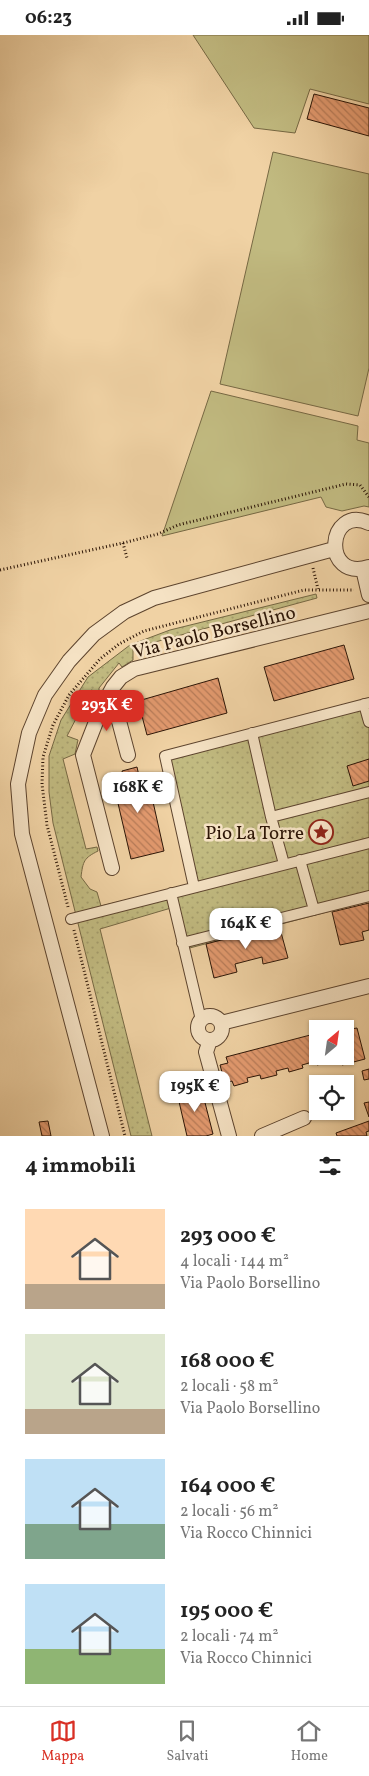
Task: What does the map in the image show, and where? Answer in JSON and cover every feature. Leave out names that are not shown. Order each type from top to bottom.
[{"type":"street","points":[[368,592],[366,568],[353,569],[346,566],[336,556],[334,541],[342,526],[357,520],[369,523]]},
{"type":"street","points":[[102,1136],[22,834],[18,784],[29,733],[45,695],[70,661],[94,634],[124,611],[154,598],[334,549]]},
{"type":"street","name":"Via Paolo Borsellino","points":[[112,868],[83,755],[106,701],[121,677],[134,669],[369,611]]},
{"type":"street","points":[[106,701],[119,721],[128,755]]},
{"type":"street","points":[[194,887],[165,756],[367,704],[369,722]]},
{"type":"street","points":[[252,733],[284,864]]},
{"type":"street","points":[[271,817],[369,792]]},
{"type":"street","points":[[71,919],[369,843]]},
{"type":"street","points":[[300,860],[314,910]]},
{"type":"street","points":[[171,893],[201,1020],[198,1027],[200,1035],[206,1040],[214,1039],[220,1035],[221,1023],[212,1016],[201,1020]]},
{"type":"street","points":[[182,943],[369,896]]},
{"type":"street","points":[[221,1023],[369,986]]},
{"type":"street","points":[[210,1040],[206,1051],[229,1136]]},
{"type":"street","points":[[262,1136],[304,1118]]},
{"type":"path","points":[[0,570],[123,543],[158,534],[178,525],[346,485],[360,485],[369,497]]},
{"type":"path","points":[[123,543],[127,558]]},
{"type":"path","points":[[311,556],[318,589]]},
{"type":"path","points":[[125,1136],[47,825],[42,784],[43,757],[54,725],[69,695],[100,659],[119,644],[144,631],[304,590],[368,592]]},
{"type":"shaded area","points":[[193,35],[369,35],[369,104],[310,89],[295,133],[254,128]]},
{"type":"shaded area","points":[[273,152],[369,174],[369,368],[358,416],[220,384]]},
{"type":"shaded area","points":[[211,391],[358,426],[357,440],[369,443],[369,507],[364,506],[342,511],[326,507],[321,497],[162,536]]},
{"type":"shaded area","points":[[316,594],[317,598],[133,648],[133,660],[122,667],[119,663],[99,688],[99,692],[91,690],[67,736],[78,740],[75,754],[63,759],[86,849],[97,847],[98,851],[85,861],[81,877],[90,889],[97,892],[101,906],[189,885],[160,753],[369,699],[369,901],[182,950],[171,908],[100,929],[152,1136],[131,1136],[53,823],[49,792],[49,756],[61,720],[88,677],[130,645],[170,630]]},
{"type":"building","points":[[314,94],[369,108],[369,136],[307,119]]},
{"type":"building","points":[[344,645],[354,679],[274,701],[264,667]]},
{"type":"building","points":[[218,678],[227,713],[147,735],[138,701]]},
{"type":"building","points":[[369,759],[369,781],[353,786],[347,766]]},
{"type":"building","points":[[137,767],[139,776],[147,775],[164,851],[131,859],[113,782],[124,780],[122,771]]},
{"type":"building","points":[[369,903],[369,930],[362,932],[364,940],[340,945],[332,912]]},
{"type":"building","points":[[279,925],[288,958],[263,964],[262,957],[235,964],[237,972],[214,978],[206,944]]},
{"type":"building","points":[[354,1028],[357,1028],[365,1059],[354,1062]]},
{"type":"building","points":[[309,1035],[309,1063],[302,1065],[303,1068],[289,1072],[288,1068],[276,1071],[277,1075],[261,1079],[260,1075],[247,1078],[248,1082],[234,1086],[232,1081],[225,1083],[220,1065],[228,1063],[226,1057]]},
{"type":"building","points":[[369,1069],[369,1079],[364,1080],[362,1071]]},
{"type":"building","points":[[201,1087],[213,1134],[187,1136],[177,1093]]},
{"type":"building","points":[[369,1102],[369,1117],[364,1103]]},
{"type":"building","points":[[48,1121],[51,1136],[42,1136],[39,1122]]},
{"type":"building","points":[[369,1121],[369,1131],[366,1132],[367,1136],[337,1136],[336,1133]]},
{"type":"place","name":"Pio La Torre","points":[[321,832]]}]
